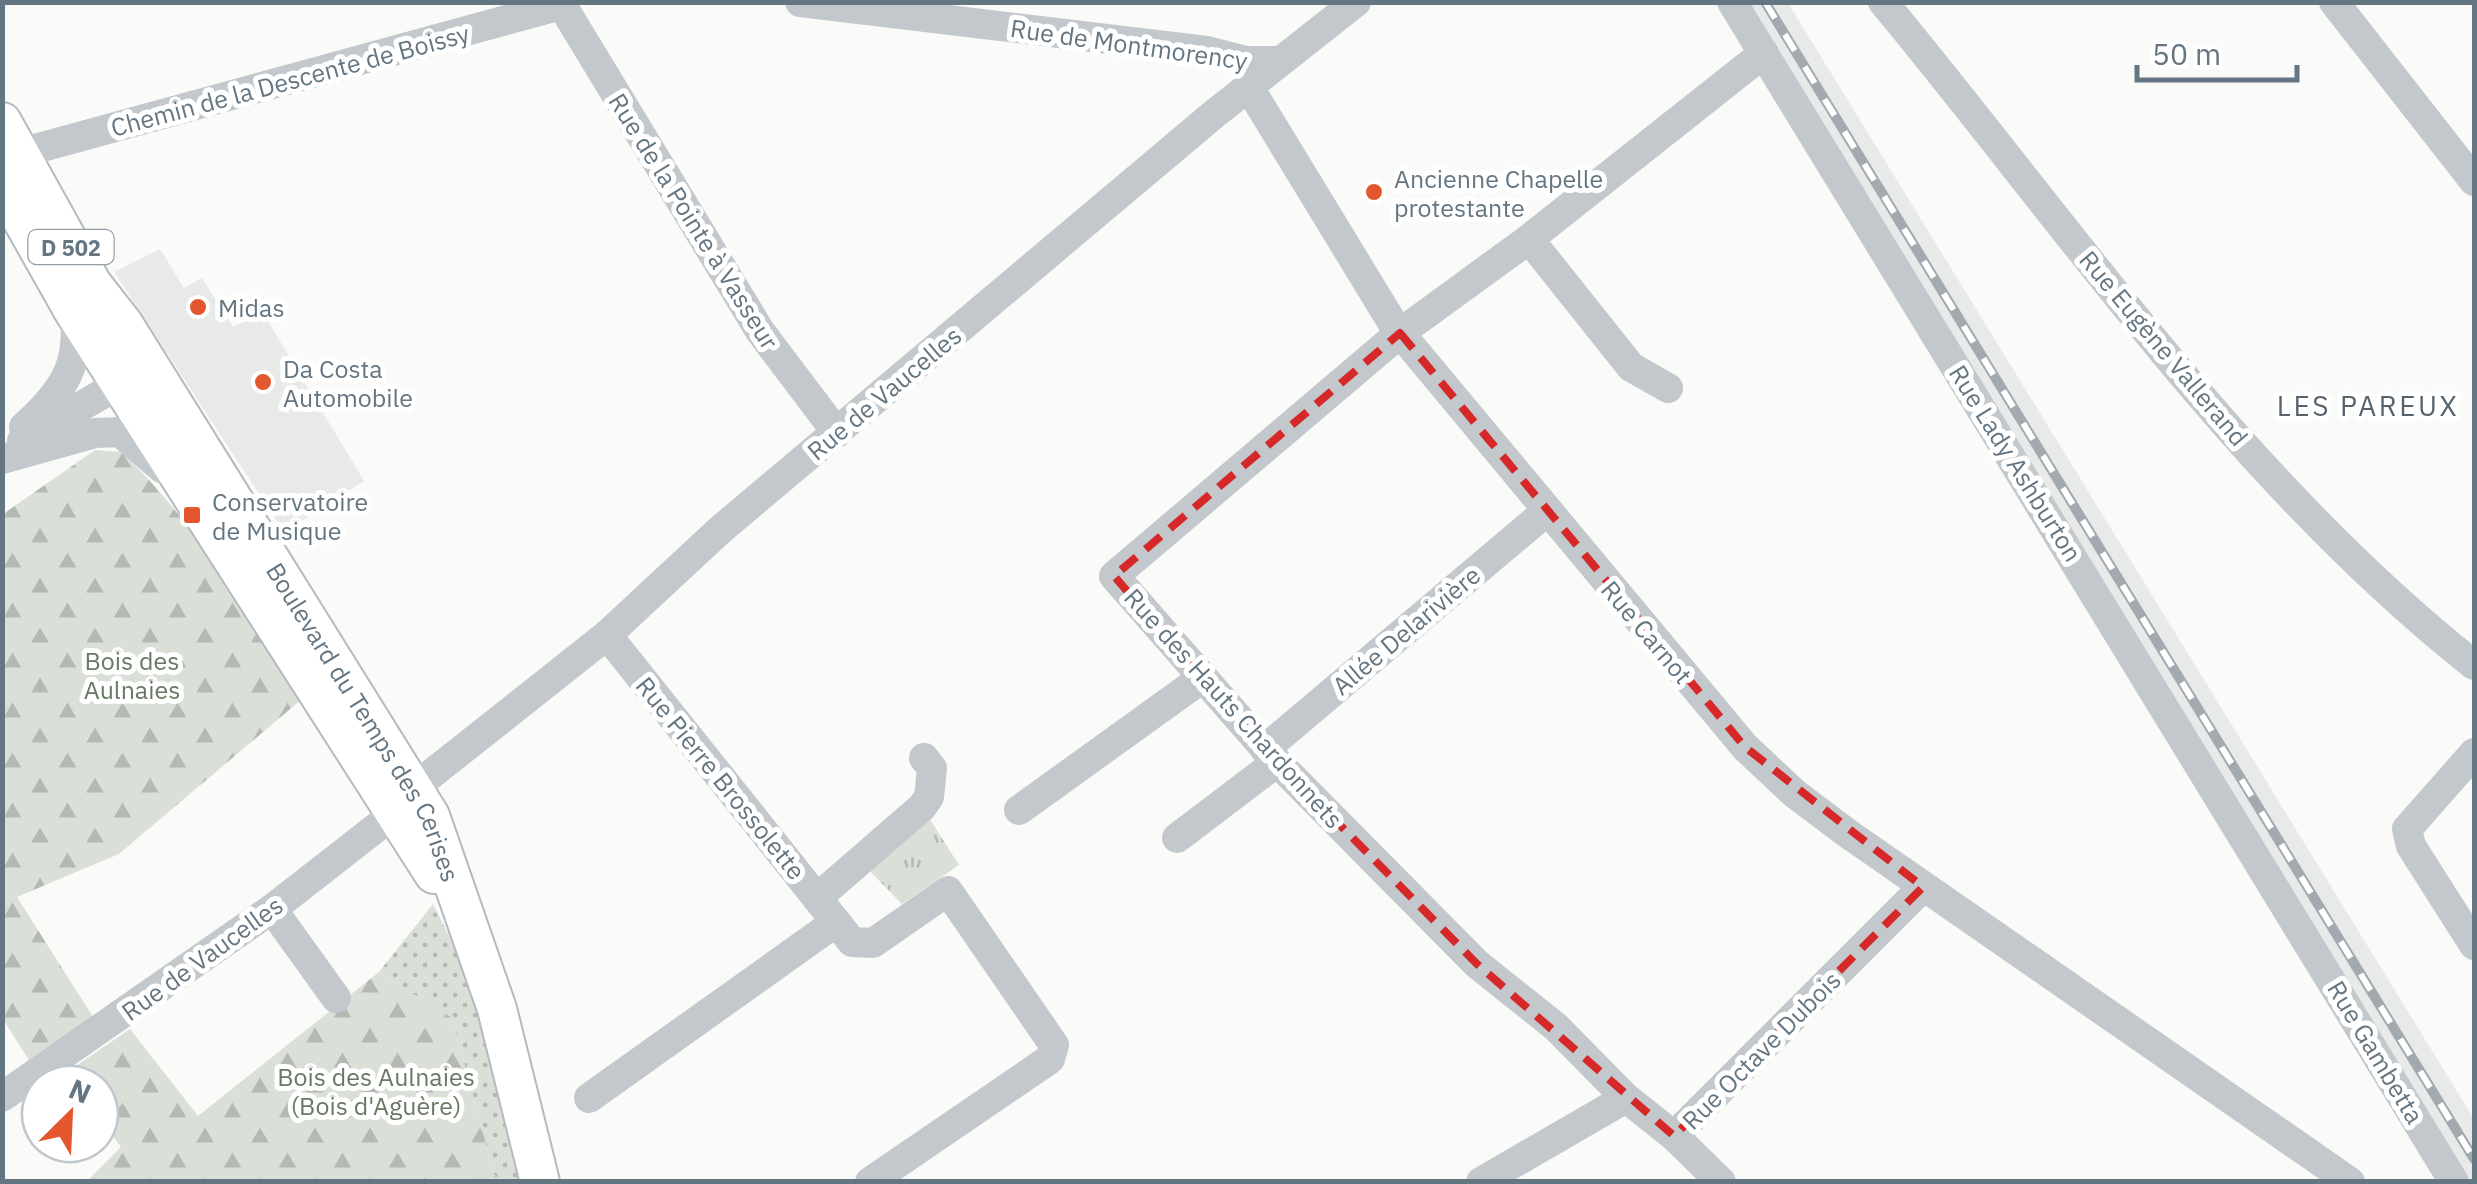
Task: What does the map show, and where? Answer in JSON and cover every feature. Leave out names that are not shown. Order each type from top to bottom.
[{"type":"main road","name":"Boulevard du Temps des Cerises","points":[[7,154],[74,310],[135,374],[405,799],[485,974],[510,1054],[540,1182]]},
{"type":"main road","name":"Boulevard du Temps des Cerises","points":[[7,154],[92,284],[203,510],[405,799]]},
{"type":"street","name":"Rue de Montmorency","points":[[800,2],[1206,51],[1246,61],[1279,61]]},
{"type":"street","name":"Rue de Vaucelles","points":[[2,1097],[272,909],[607,635],[720,530],[1279,61],[1356,2]]},
{"type":"street","name":"Rue Lady Ashburton","points":[[1732,2],[2298,924]]},
{"type":"street","name":"Rue Eugène Vallerand","points":[[1882,2],[2217,415],[2330,539],[2474,665]]},
{"type":"street","points":[[2334,2],[2474,181]]},
{"type":"street","name":"Chemin de la Descente de Boissy","points":[[7,154],[561,4]]},
{"type":"street","name":"Rue de la Pointe à Vasseur","points":[[561,4],[760,331],[837,432]]},
{"type":"street","name":"Rue des Hauts Chardonnets","points":[[1626,1098],[1556,1028],[1477,964],[1271,755],[1114,576],[1400,334],[1529,239],[1764,53]]},
{"type":"street","name":"Rue Carnot","points":[[1250,89],[1400,334],[1745,746],[1794,793],[1923,887],[2350,1182]]},
{"type":"street","points":[[1529,239],[1631,367],[1668,388]]},
{"type":"street","points":[[2,452],[68,380],[77,351],[74,310]]},
{"type":"street","points":[[2,452],[135,374]]},
{"type":"street","points":[[2,452],[94,433],[120,432],[151,456],[203,510]]},
{"type":"street","name":"Allée Delarivière","points":[[1177,838],[1547,511]]},
{"type":"street","name":"Rue Pierre Brossolette","points":[[607,635],[852,942],[874,942],[948,890],[1054,1045],[1050,1059],[870,1182]]},
{"type":"street","points":[[1018,810],[1201,679]]},
{"type":"street","points":[[2474,753],[2407,829],[2411,846],[2474,946]]},
{"type":"street","points":[[589,1098],[826,910],[929,797],[932,768],[924,758]]},
{"type":"street","name":"Rue Octave Dubois","points":[[1626,1098],[1674,1136],[1923,887]]},
{"type":"street","points":[[272,909],[336,998]]},
{"type":"street","name":"Rue Gambetta","points":[[2298,924],[2454,1182]]},
{"type":"street","points":[[1481,1182],[1626,1098]]},
{"type":"street","points":[[1674,1136],[1721,1182]]},
{"type":"highlighted area","points":[[1400,333],[1745,747],[1923,887],[1674,1136],[1477,964],[1265,749],[1114,576]]},
{"type":"shaded area","points":[[1747,3],[1788,3],[2474,1119],[2474,1181],[2468,1181]]},
{"type":"shaded area","points":[[160,249],[184,288],[202,278],[233,327],[263,313],[364,481],[284,532],[114,272]]},
{"type":"green space","name":"Bois des Aulnaies","points":[[95,450],[121,452],[196,538],[302,699],[119,854],[17,897],[95,1020],[33,1064],[3,1019],[3,514]]},
{"type":"green space","points":[[922,807],[959,865],[902,904],[858,859]]},
{"type":"green space","points":[[433,904],[492,1022],[528,1181],[496,1181],[452,1019],[379,972]]},
{"type":"green space","name":"Bois des Aulnaies (Bois d'Aguère)","points":[[379,972],[452,1018],[496,1181],[87,1181],[104,1164],[120,1164],[120,1064],[79,1064],[130,1029],[198,1116]]},
{"type":"railway","points":[[1765,2],[2474,1159]]},
{"type":"place","name":"Ancienne Chapelle protestante","points":[[1374,192]]},
{"type":"place","name":"Midas","points":[[198,307]]},
{"type":"place","name":"Da Costa Automobile","points":[[263,382]]},
{"type":"place","name":"Conservatoire de Musique","points":[[192,515]]},
{"type":"district","name":"LES PAREUX","points":[[2368,405]]}]
